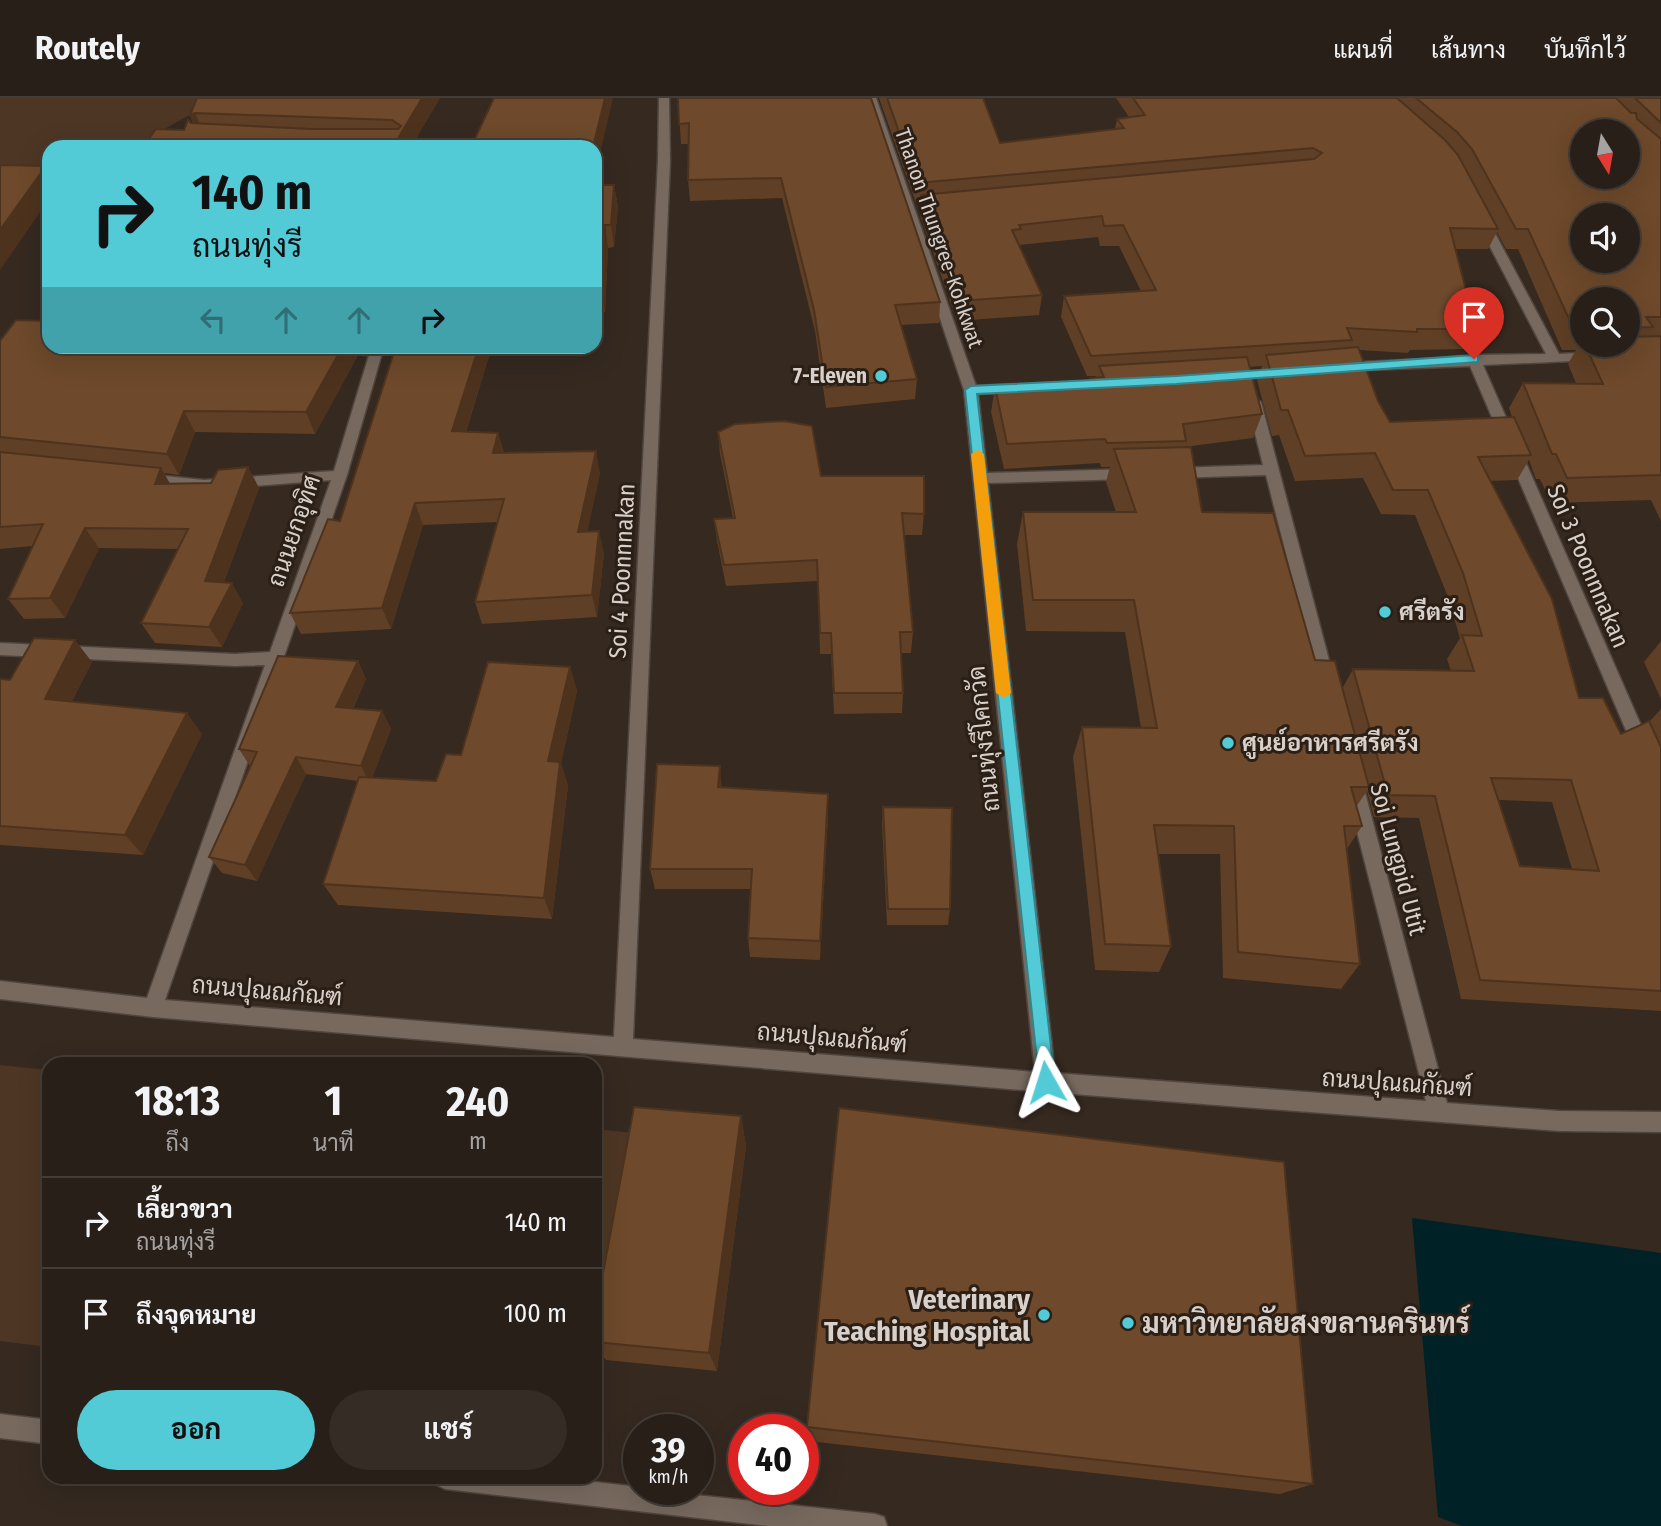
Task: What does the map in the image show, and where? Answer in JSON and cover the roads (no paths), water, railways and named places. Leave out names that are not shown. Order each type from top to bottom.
[{"type":"street","name":"Soi 4 Poonnnakan","points":[[623,1047],[664,161],[664,98]]},
{"type":"street","name":"Thanon Thungree-Kohkwat","points":[[871,98],[971,390]]},
{"type":"street","points":[[909,210],[923,208]]},
{"type":"street","points":[[1476,209],[1554,356]]},
{"type":"street","name":"ถนนยกอุทิศ","points":[[153,1008],[340,475],[376,354]]},
{"type":"street","points":[[1328,368],[1570,356]]},
{"type":"street","name":"Soi 3 Poonnnakan","points":[[1474,359],[1661,791]]},
{"type":"street","points":[[971,390],[1026,387]]},
{"type":"street","points":[[1250,387],[1330,696]]},
{"type":"street","name":"ถนนทุ่งรีโคกวัด","points":[[971,390],[1046,1082]]},
{"type":"street","points":[[981,478],[1271,470]]},
{"type":"street","points":[[136,478],[204,485],[340,475]]},
{"type":"street","points":[[0,649],[235,660],[275,658]]},
{"type":"street","name":"Soi Lungpid Utit","points":[[1348,762],[1439,1112]]},
{"type":"street","name":"ถนนปุณณกัณฑ์","points":[[0,990],[153,1008],[1046,1082],[1559,1121],[1661,1122]]},
{"type":"street","points":[[0,1426],[42,1431]]},
{"type":"street","points":[[507,1484],[875,1526]]},
{"type":"water","points":[[1412,1218],[1661,1253],[1661,1526],[1462,1526],[1438,1517]]},
{"type":"place","name":"7-Eleven","points":[[881,376]]},
{"type":"place","name":"ศรีตรัง","points":[[1385,612]]},
{"type":"place","name":"ศูนย์อาหารศรีตรัง","points":[[1228,743]]},
{"type":"place","name":"Veterinary Teaching Hospital","points":[[1044,1315]]},
{"type":"place","name":"มหาวิทยาลัยสงขลานครินทร์","points":[[1128,1323]]}]
